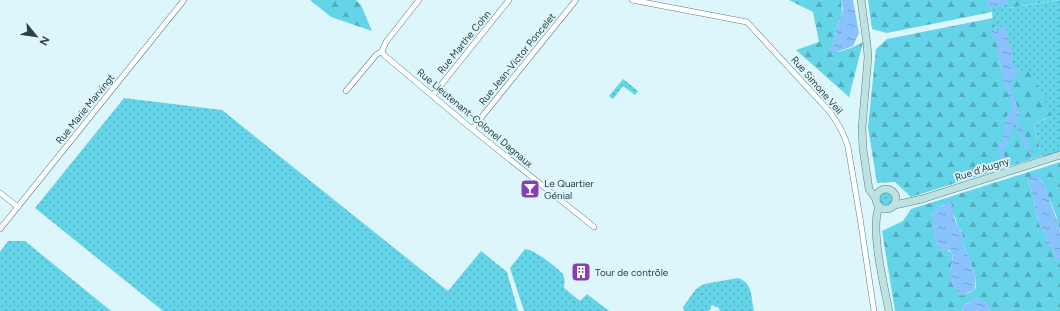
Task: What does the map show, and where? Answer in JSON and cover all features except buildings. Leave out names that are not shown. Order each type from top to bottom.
[{"type":"main road","points":[[861,0],[867,44],[867,71],[862,128],[863,149],[870,190],[883,208]]},
{"type":"main road","name":"Rue d'Augny","points":[[896,201],[922,199],[1060,155]]},
{"type":"main road","points":[[868,178],[874,186],[882,190],[890,189],[893,191],[896,201],[891,208],[883,208],[877,213],[875,230],[889,311]]},
{"type":"main road","points":[[876,199],[878,193],[882,190]]},
{"type":"street","name":"Rue Marie Marvingt","points":[[0,229],[184,0]]},
{"type":"street","points":[[346,91],[376,55],[382,51],[386,42],[419,0]]},
{"type":"street","name":"Rue Marthe Cohn","points":[[433,95],[509,0]]},
{"type":"street","name":"Rue Jean-Victor Poncelet","points":[[472,129],[576,0]]},
{"type":"street","name":"Rue Simone Veil","points":[[632,0],[747,22],[830,112],[840,126],[848,147],[874,311]]},
{"type":"street","name":"Rue Lieutenant-Colonel Dagnaux","points":[[382,51],[384,55],[472,129],[594,227]]},
{"type":"street","points":[[0,193],[18,207]]},
{"type":"green space","points":[[310,0],[356,0],[361,5],[372,31],[331,17]]},
{"type":"green space","points":[[789,0],[841,0],[841,17],[836,27],[835,38],[831,47],[838,52],[863,42],[849,97],[796,50],[819,42],[813,12]]},
{"type":"green space","points":[[868,0],[990,0],[992,12],[887,33],[872,29]]},
{"type":"green space","points":[[990,0],[1005,0],[1009,8],[1060,0],[1060,155],[1042,156],[1033,125],[1051,116],[1001,71]]},
{"type":"green space","points":[[1005,0],[1058,0],[1008,8]]},
{"type":"green space","points":[[993,18],[1001,71],[1029,70],[1052,115],[1033,125],[1042,156],[911,197],[895,182],[877,183],[868,127],[876,49],[887,39]]},
{"type":"green space","points":[[623,79],[638,91],[635,95],[623,86],[613,99],[609,96]]},
{"type":"green space","points":[[124,98],[222,110],[448,291],[481,251],[507,272],[518,311],[163,311],[35,208]]},
{"type":"green space","points":[[1060,162],[1060,232],[1056,215],[1042,181],[1039,178],[1028,181],[1034,198],[1035,210],[1039,224],[1055,257],[1060,260],[1060,311],[990,311],[984,302],[975,298],[965,304],[962,309],[963,311],[895,311],[882,231],[903,221],[911,209]],"holes":[[[946,204],[954,214],[958,227],[962,232],[962,241],[975,274],[976,288],[964,295],[949,274],[952,262],[952,253],[947,250],[940,251],[937,247],[932,214],[941,206]]]},
{"type":"green space","points":[[883,192],[889,192],[893,196],[893,202],[889,206],[883,206],[879,202],[879,196]]},
{"type":"green space","points":[[8,241],[25,241],[111,311],[0,311],[0,252]]},
{"type":"green space","points":[[525,249],[539,255],[562,273],[564,276],[564,288],[580,301],[587,294],[609,311],[524,311],[510,268]]},
{"type":"green space","points":[[738,278],[743,280],[749,287],[754,311],[720,311],[718,307],[715,307],[714,305],[711,306],[709,311],[684,311],[683,307],[696,289],[704,284]]},
{"type":"water","points":[[841,0],[853,0],[859,33],[853,46],[834,53],[829,50],[835,39],[836,27],[843,9]]},
{"type":"water","points":[[988,0],[1007,0],[1007,2],[1001,6],[997,7],[993,5],[989,7],[987,5]]},
{"type":"water","points":[[1004,25],[1013,57],[1012,64],[1018,72],[1011,81],[1010,86],[1019,111],[1018,121],[1032,152],[1031,154],[1023,142],[1013,121],[1008,143],[1003,151],[1007,164],[1005,165],[999,155],[998,147],[1003,139],[1007,115],[1012,111],[1012,103],[1005,87],[996,42],[991,32],[994,29],[998,30]]},
{"type":"water","points":[[1035,175],[1042,181],[1058,223],[1060,232],[1060,260],[1056,261],[1054,259],[1055,257],[1053,251],[1046,243],[1046,236],[1039,224],[1035,210],[1034,198],[1028,181],[1030,177]]},
{"type":"water","points":[[948,201],[951,202],[955,220],[963,234],[962,241],[975,274],[975,289],[962,296],[959,295],[953,286],[949,276],[952,253],[949,250],[940,251],[937,248],[932,217],[936,209]]},
{"type":"water","points":[[975,298],[985,302],[990,311],[963,311],[961,307]]},
{"type":"place","name":"Le Quartier Génial","points":[[530,189]]},
{"type":"place","name":"Tour de contrôle","points":[[581,272]]}]
